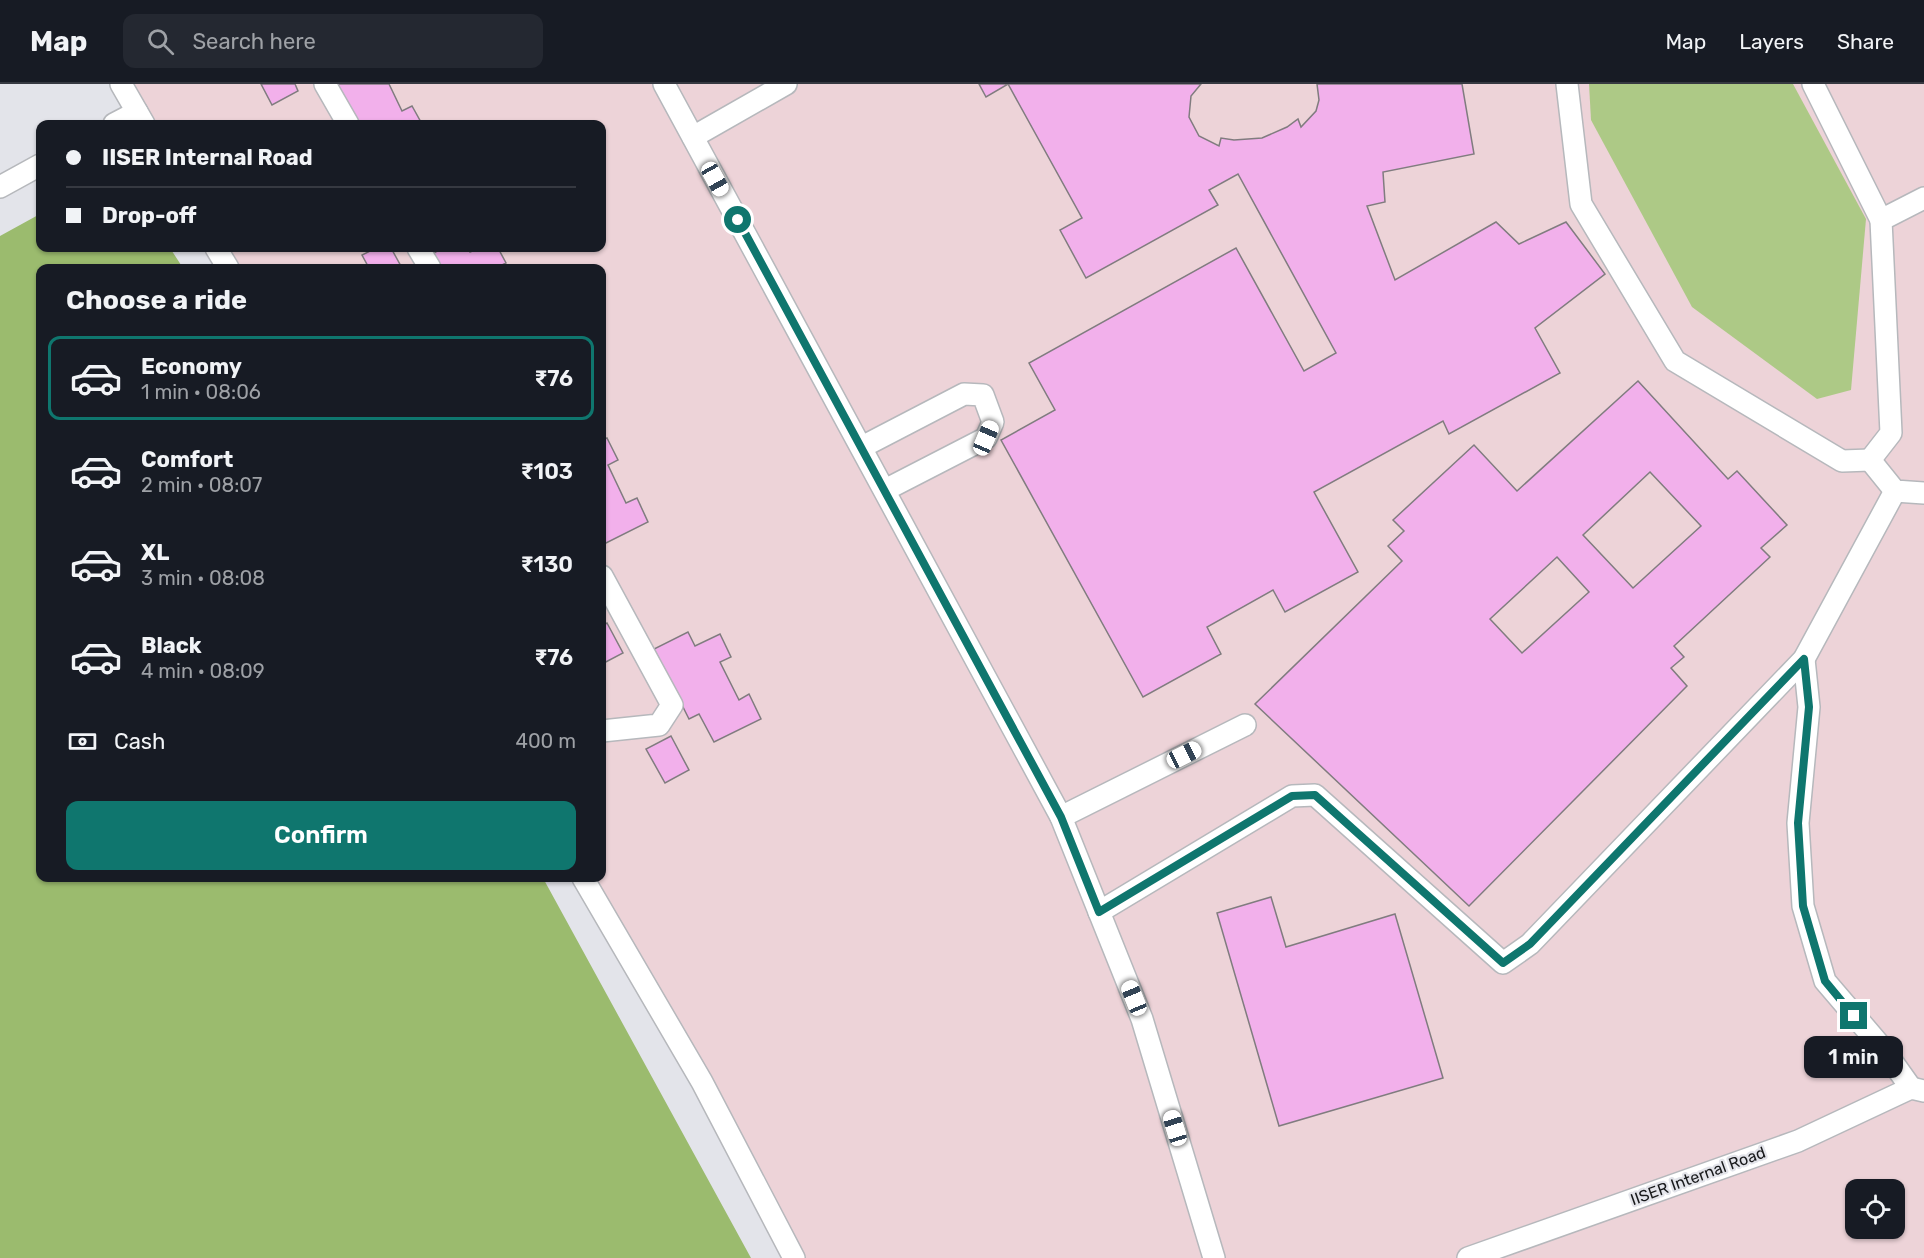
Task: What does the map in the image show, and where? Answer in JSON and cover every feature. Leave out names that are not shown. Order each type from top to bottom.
[{"type":"lane","points":[[120,84],[140,118]]},
{"type":"lane","points":[[325,84],[341,120]]},
{"type":"lane","points":[[664,84],[1061,817],[1142,1019],[1214,1258]]},
{"type":"lane","points":[[693,137],[786,84]]},
{"type":"lane","points":[[1567,84],[1581,204],[1675,361],[1842,461],[1870,460]]},
{"type":"lane","points":[[1813,84],[1881,220],[1891,433],[1870,460]]},
{"type":"lane","points":[[0,187],[36,167]]},
{"type":"lane","points":[[1881,220],[1924,198]]},
{"type":"lane","points":[[862,447],[964,394],[983,395],[993,422],[986,438],[885,490]]},
{"type":"lane","points":[[1870,460],[1895,491],[1924,493]]},
{"type":"lane","points":[[1099,912],[1292,796],[1315,795],[1503,963],[1530,944],[1804,659],[1895,491]]},
{"type":"lane","points":[[606,583],[672,705],[659,725],[606,731]]},
{"type":"lane","points":[[1804,659],[1809,707],[1798,823],[1803,906],[1825,981],[1917,1090]]},
{"type":"lane","points":[[1061,817],[1245,724]]},
{"type":"lane","points":[[586,882],[702,1082],[794,1258]]},
{"type":"lane","name":"IISER Internal Road","points":[[1468,1258],[1798,1141],[1917,1090]]},
{"type":"shaded area","points":[[116,84],[1924,84],[1924,1258],[794,1258],[576,882],[606,882],[606,264],[220,264],[212,252],[606,252],[606,120],[137,120]]},
{"type":"green space","points":[[1589,84],[1793,84],[1866,219],[1851,390],[1817,399],[1692,307],[1591,120]]},
{"type":"green space","points":[[36,216],[36,252],[173,252],[180,264],[36,264],[36,882],[545,882],[751,1258],[0,1258],[0,236]]},
{"type":"building","points":[[261,84],[295,84],[298,91],[272,105]]},
{"type":"building","points":[[330,84],[389,84],[402,111],[412,106],[420,120],[347,120]]},
{"type":"building","points":[[979,84],[1008,84],[986,97]]},
{"type":"building","points":[[1008,84],[1201,84],[1191,96],[1189,117],[1199,136],[1219,146],[1221,138],[1234,140],[1262,138],[1287,127],[1298,119],[1301,127],[1316,111],[1319,100],[1317,84],[1462,84],[1474,154],[1383,172],[1385,202],[1367,206],[1395,280],[1496,222],[1519,244],[1566,222],[1605,274],[1535,328],[1560,373],[1449,434],[1443,421],[1314,492],[1358,572],[1285,612],[1273,590],[1207,627],[1221,654],[1143,697],[1001,440],[1055,410],[1029,363],[1236,248],[1304,371],[1336,353],[1238,174],[1209,190],[1218,205],[1086,278],[1060,230],[1082,218]]},
{"type":"building","points":[[368,252],[393,252],[400,264],[367,264],[362,255]]},
{"type":"building","points":[[435,252],[500,252],[506,263],[434,264],[429,255]]},
{"type":"building","points":[[1638,381],[1728,479],[1737,471],[1787,525],[1761,548],[1770,557],[1674,646],[1684,657],[1671,668],[1687,686],[1469,906],[1255,704],[1402,561],[1388,546],[1404,531],[1393,520],[1474,445],[1517,491]],"holes":[[[1650,472],[1701,526],[1633,588],[1583,535]],[[1557,557],[1589,592],[1522,653],[1490,619]]]},
{"type":"building","points":[[606,438],[618,460],[608,465],[626,503],[637,498],[648,522],[606,543]]},
{"type":"building","points":[[606,624],[623,653],[606,662]]},
{"type":"building","points":[[688,632],[695,646],[720,634],[731,657],[720,662],[739,700],[749,694],[761,719],[714,742],[699,714],[689,719],[654,649]]},
{"type":"building","points":[[671,736],[689,770],[665,783],[646,749]]},
{"type":"building","points":[[1271,897],[1286,947],[1395,914],[1443,1078],[1279,1126],[1217,913]]},
{"type":"route","points":[[738,220],[1061,817],[1099,912],[1292,796],[1315,795],[1503,963],[1530,944],[1804,659],[1809,707],[1798,823],[1803,906],[1825,981],[1854,1016]]}]
